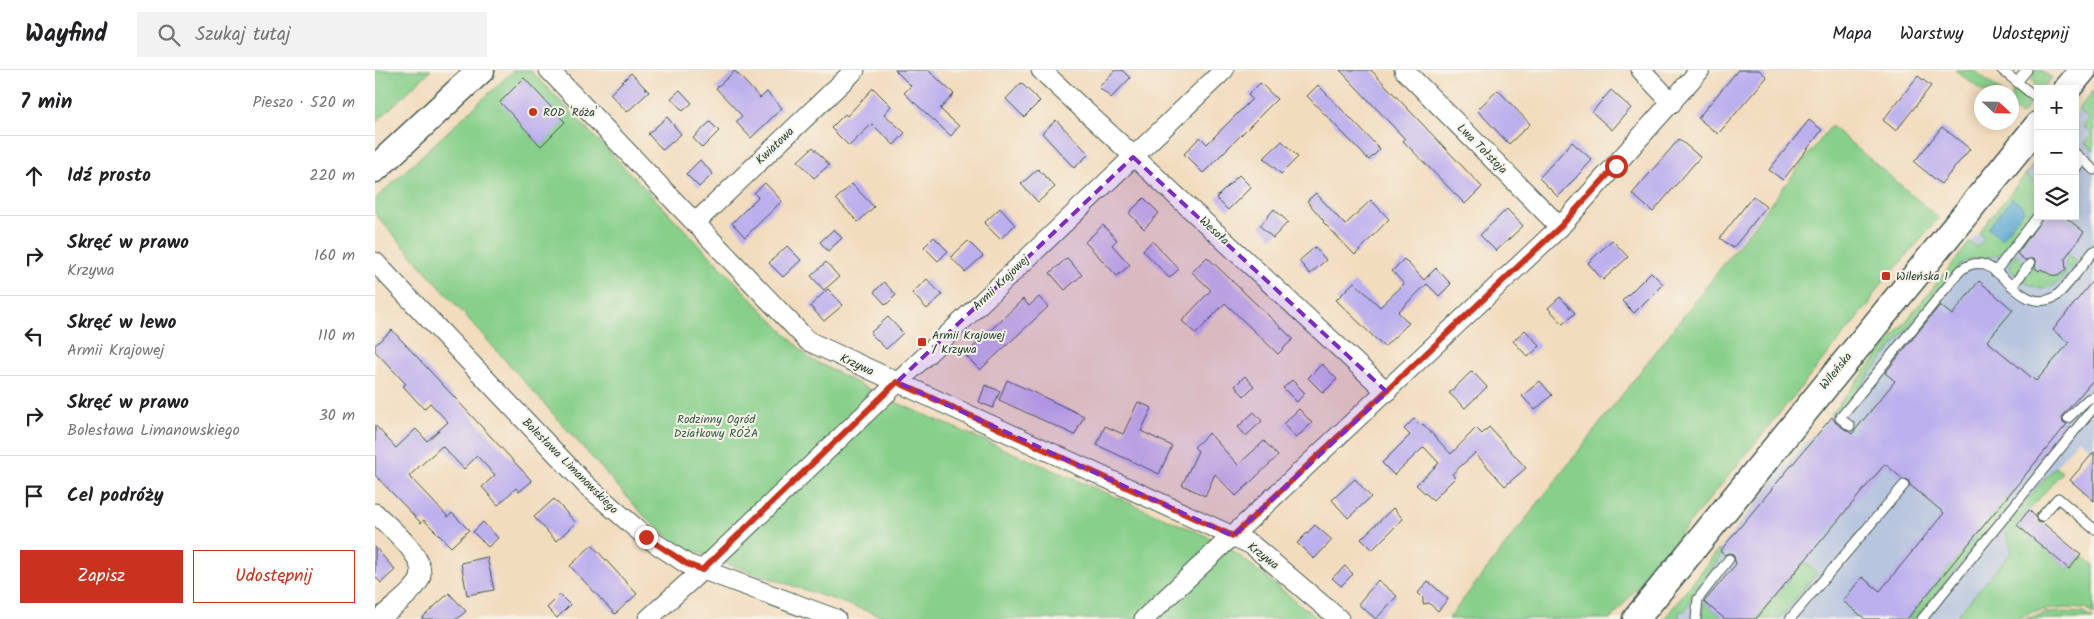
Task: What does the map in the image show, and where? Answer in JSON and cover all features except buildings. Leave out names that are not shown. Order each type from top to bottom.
[{"type":"street","points":[[375,169],[481,70]]},
{"type":"street","name":"Krzywa","points":[[549,70],[808,341],[1252,545],[1339,619]]},
{"type":"street","name":"Kwiatowa","points":[[695,223],[855,70]]},
{"type":"street","name":"Wesoła","points":[[1041,70],[1387,392]]},
{"type":"street","name":"Armii Krajowej","points":[[648,619],[702,570],[1224,70]]},
{"type":"street","name":"Lwa Tołstoja","points":[[1404,70],[1560,227]]},
{"type":"street","points":[[1641,70],[1672,103]]},
{"type":"street","points":[[1144,619],[1560,227],[1700,70]]},
{"type":"street","points":[[2070,85],[2083,70]]},
{"type":"street","name":"Wileńska","points":[[1635,619],[2034,130]]},
{"type":"street","name":"Bolesława Limanowskiego","points":[[375,262],[593,492],[646,537],[687,564],[836,619]]},
{"type":"street","points":[[375,513],[418,558],[423,570],[418,584],[379,619]]},
{"type":"lane","points":[[2002,70],[2034,96]]},
{"type":"lane","points":[[2017,82],[2027,70]]},
{"type":"lane","points":[[2079,156],[2094,170]]},
{"type":"lane","points":[[1995,272],[2035,220]]},
{"type":"lane","points":[[1850,426],[1841,418],[1960,271],[1969,264],[1978,262],[1987,265],[2012,286],[2038,302],[2055,297],[2094,251]]},
{"type":"lane","points":[[2012,286],[2030,264]]},
{"type":"lane","points":[[2068,418],[2088,399],[2094,397]]},
{"type":"lane","points":[[1922,619],[2094,407]]},
{"type":"lane","points":[[1791,619],[1905,485]]},
{"type":"lane","points":[[2041,517],[2057,498],[2094,529]]},
{"type":"lane","points":[[1696,619],[1698,599],[1729,559]]},
{"type":"highlighted area","points":[[1133,157],[1387,392],[1233,536],[897,382]]},
{"type":"shaded area","points":[[2079,111],[2089,119],[2083,126],[2094,135],[2094,452],[2079,439],[2004,527],[2012,551],[1954,619],[1664,619],[1800,448],[1819,429],[2034,164],[2034,220],[2079,220]]},
{"type":"green space","points":[[375,70],[431,70],[375,123]]},
{"type":"green space","name":"Rodzinny Ogród Działkowy RÓŻA","points":[[514,70],[530,70],[809,358],[888,399],[1225,544],[1318,619],[891,619],[716,560],[677,544],[644,516],[375,214],[375,199]]},
{"type":"green space","points":[[1955,70],[1974,70],[1993,85],[1974,85]]},
{"type":"green space","points":[[2035,70],[2041,70],[2052,78],[2046,85],[2034,85],[2032,80]]},
{"type":"green space","points":[[2094,90],[2094,151],[2085,143],[2092,134],[2083,126],[2089,119],[2079,109]]},
{"type":"green space","points":[[2019,92],[2032,102],[2021,115],[2019,113]]},
{"type":"green space","points":[[1831,126],[1939,218],[1874,293],[1870,303],[1611,619],[1448,619]]},
{"type":"green space","points":[[2034,164],[2026,175],[2034,182],[2034,211],[2003,252],[1993,257],[1970,259],[1960,265],[1839,412],[1831,414],[1970,242],[1977,247],[1984,239],[1979,232]]},
{"type":"green space","points":[[2062,250],[2077,262],[2053,286],[2046,289],[2039,288],[2022,279],[2033,266],[2039,271],[2046,269],[2055,276],[2062,275],[2066,266]]},
{"type":"green space","points":[[2016,253],[2028,262],[2017,275],[2011,270],[2010,264]]},
{"type":"green space","points":[[2055,467],[2062,472],[2017,525],[2069,569],[2081,555],[2094,565],[2094,614],[2084,609],[2064,608],[2036,611],[2017,619],[1954,619],[2012,551],[2004,527]]},
{"type":"green space","points":[[2011,492],[2004,511],[1992,526],[1915,619],[1907,619]]},
{"type":"green space","points":[[1718,550],[1723,554],[1694,592],[1686,610],[1679,612],[1679,619],[1664,619]]},
{"type":"green space","points":[[1804,562],[1817,573],[1779,619],[1756,619]]},
{"type":"green space","points":[[1704,602],[1725,619],[1703,619]]},
{"type":"green space","points":[[2045,613],[2083,613],[2094,619],[2025,619]]},
{"type":"water","points":[[2012,198],[2025,209],[2001,239],[1988,228]]},
{"type":"place","name":"ROD 'Róża'","points":[[533,112]]},
{"type":"place","name":"Wileńska 1","points":[[1886,276]]},
{"type":"place","name":"Armii Krajowej / Krzywa","points":[[922,342]]},
{"type":"route","points":[[646,537],[687,564],[702,570],[897,382],[1233,536],[1560,227],[1616,166]]}]
